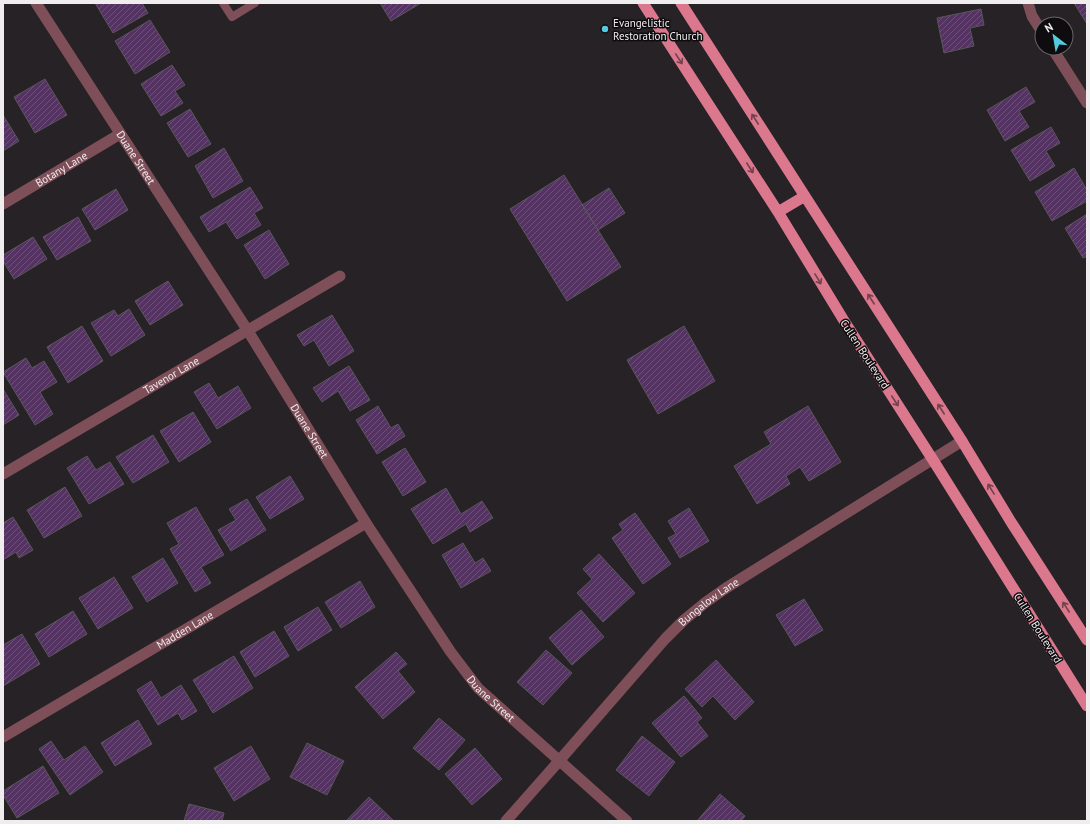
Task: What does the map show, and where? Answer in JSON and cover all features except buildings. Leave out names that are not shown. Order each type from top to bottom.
[{"type":"main road","name":"Cullen Boulevard","points":[[643,3],[778,212],[846,324],[1087,706]]},
{"type":"main road","points":[[681,3],[962,441],[1011,522],[1087,640]]},
{"type":"main road","points":[[778,212],[805,196]]},
{"type":"street","name":"Duane Street","points":[[36,3],[248,331],[366,523],[450,651],[478,688],[627,821]]},
{"type":"street","points":[[1028,3],[1034,19]]},
{"type":"street","points":[[1057,56],[1087,103]]},
{"type":"street","name":"Botany Lane","points":[[3,204],[120,134]]},
{"type":"street","name":"Tavenor Lane","points":[[3,474],[340,276]]},
{"type":"street","name":"Bungalow Lane","points":[[506,821],[665,639],[684,620],[706,602],[733,584],[962,441]]},
{"type":"street","name":"Madden Lane","points":[[3,737],[366,523]]},
{"type":"lane","points":[[223,3],[232,17],[255,3]]},
{"type":"place","name":"Evangelistic Restoration Church","points":[[605,29]]}]
